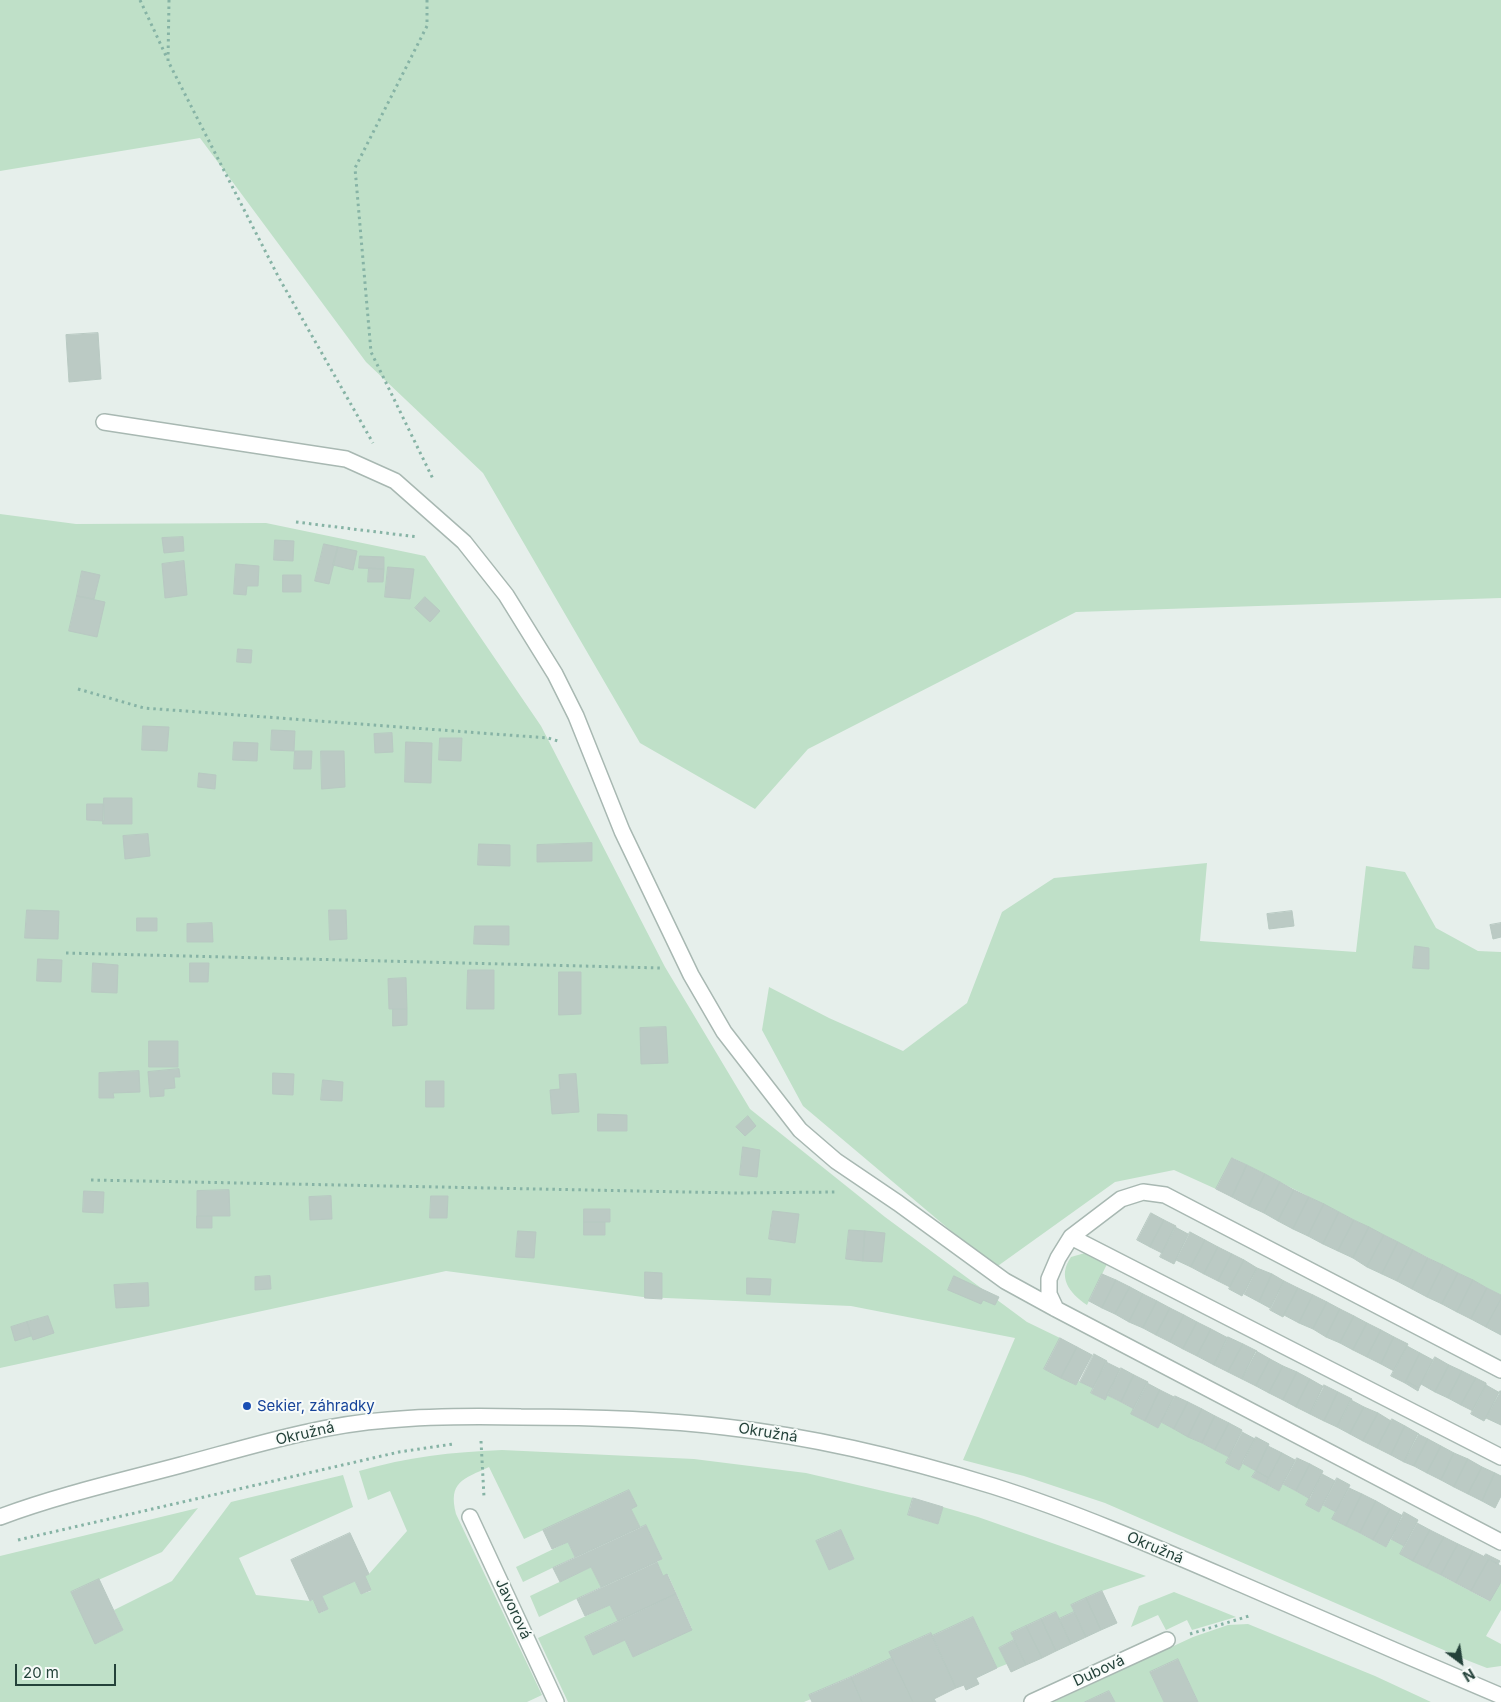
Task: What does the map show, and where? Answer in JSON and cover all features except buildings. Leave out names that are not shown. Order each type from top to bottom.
[{"type":"street","points":[[104,422],[346,460],[394,481],[464,542],[506,595],[531,633],[576,716],[622,831],[691,975],[724,1032],[800,1130],[836,1161],[877,1188],[1005,1280],[1056,1309],[1501,1542]]},
{"type":"street","points":[[1056,1309],[1049,1294],[1049,1279],[1058,1258],[1071,1237],[1121,1198],[1143,1192],[1165,1195],[1501,1370]]},
{"type":"street","points":[[1071,1237],[1501,1457]]},
{"type":"street","name":"Okružná","points":[[0,1517],[91,1490],[293,1436],[339,1426],[387,1420],[478,1416],[560,1417],[642,1420],[728,1427],[829,1443],[917,1464],[997,1487],[1053,1507],[1180,1558],[1501,1696]]},
{"type":"street","name":"Javorová","points":[[470,1517],[556,1702]]},
{"type":"street","name":"Dubová","points":[[1032,1702],[1166,1640]]},
{"type":"path","points":[[140,0],[168,61],[279,278],[394,481]]},
{"type":"path","points":[[168,61],[169,0]]},
{"type":"path","points":[[427,0],[426,26],[355,168],[371,352],[434,482]]},
{"type":"path","points":[[296,522],[464,542]]},
{"type":"path","points":[[78,689],[144,708],[548,738],[588,747]]},
{"type":"path","points":[[66,953],[655,967],[691,975]]},
{"type":"path","points":[[91,1180],[736,1193],[825,1193],[877,1188]]},
{"type":"path","points":[[483,1477],[479,1442],[490,1441]]},
{"type":"path","points":[[9,1542],[399,1452],[459,1444]]},
{"type":"path","points":[[1166,1640],[1252,1615],[1243,1612]]},
{"type":"green space","points":[[0,0],[1501,0],[1501,598],[1076,612],[808,749],[755,809],[640,743],[483,473],[366,362],[200,138],[0,171]]},
{"type":"green space","points":[[0,514],[76,524],[266,523],[425,556],[541,726],[665,967],[750,1109],[885,1217],[1027,1322],[1060,1338],[1044,1369],[1076,1385],[1078,1381],[1093,1388],[1091,1393],[1104,1400],[1107,1395],[1134,1409],[1132,1414],[1158,1428],[1161,1422],[1229,1457],[1226,1463],[1239,1470],[1242,1463],[1256,1471],[1252,1477],[1279,1491],[1283,1484],[1310,1499],[1306,1505],[1319,1512],[1323,1505],[1336,1512],[1333,1519],[1386,1547],[1391,1539],[1404,1546],[1401,1554],[1489,1601],[1501,1582],[1501,1610],[1486,1636],[1501,1644],[1501,1666],[1487,1668],[1469,1661],[1105,1503],[1024,1476],[963,1460],[1015,1338],[851,1306],[643,1297],[446,1271],[0,1368]]},
{"type":"green space","points":[[1207,863],[1200,941],[1356,952],[1366,866],[1405,872],[1436,928],[1478,951],[1501,952],[1501,1295],[1233,1158],[1216,1189],[1174,1170],[1115,1182],[995,1268],[803,1106],[762,1030],[769,987],[829,1018],[903,1051],[967,1003],[1002,912],[1054,878]]},
{"type":"green space","points":[[1085,1253],[1107,1264],[1087,1305],[1070,1290],[1065,1278],[1067,1264],[1071,1257]]},
{"type":"green space","points":[[502,1450],[694,1459],[806,1473],[913,1498],[908,1515],[938,1524],[943,1507],[978,1517],[1146,1576],[1102,1591],[1071,1605],[1074,1612],[1059,1619],[1056,1612],[1011,1633],[1014,1640],[999,1648],[1007,1664],[997,1668],[973,1617],[932,1636],[930,1633],[890,1652],[892,1658],[809,1695],[811,1699],[804,1702],[568,1702],[538,1638],[610,1605],[618,1621],[585,1637],[593,1655],[625,1640],[633,1657],[692,1629],[668,1575],[663,1576],[657,1562],[662,1559],[646,1525],[640,1527],[631,1509],[636,1505],[629,1490],[524,1539],[489,1467],[465,1479],[456,1488],[454,1503],[456,1514],[542,1695],[527,1702],[0,1702],[0,1556],[198,1508],[162,1552],[71,1592],[96,1643],[123,1630],[114,1610],[172,1581],[231,1502],[343,1475],[353,1507],[239,1558],[256,1595],[310,1601],[313,1599],[320,1613],[328,1609],[322,1596],[355,1581],[361,1594],[371,1591],[365,1576],[369,1574],[407,1531],[390,1491],[368,1500],[359,1471],[412,1459]],"holes":[[[841,1530],[854,1559],[829,1570],[816,1541]]]},
{"type":"green space","points":[[568,1542],[575,1557],[523,1582],[516,1567]]},
{"type":"green space","points":[[591,1567],[601,1587],[539,1617],[530,1596]]},
{"type":"green space","points":[[1174,1592],[1236,1617],[1192,1630],[1187,1620],[1166,1630],[1158,1615],[1131,1627],[1139,1606]]},
{"type":"green space","points":[[1248,1624],[1375,1676],[1431,1702],[1198,1702],[1178,1659],[1150,1672],[1164,1702],[1115,1702],[1109,1691],[1085,1702],[1053,1702],[1193,1637],[1228,1625]]},
{"type":"place","name":"Sekier, záhradky","points":[[247,1406]]}]
